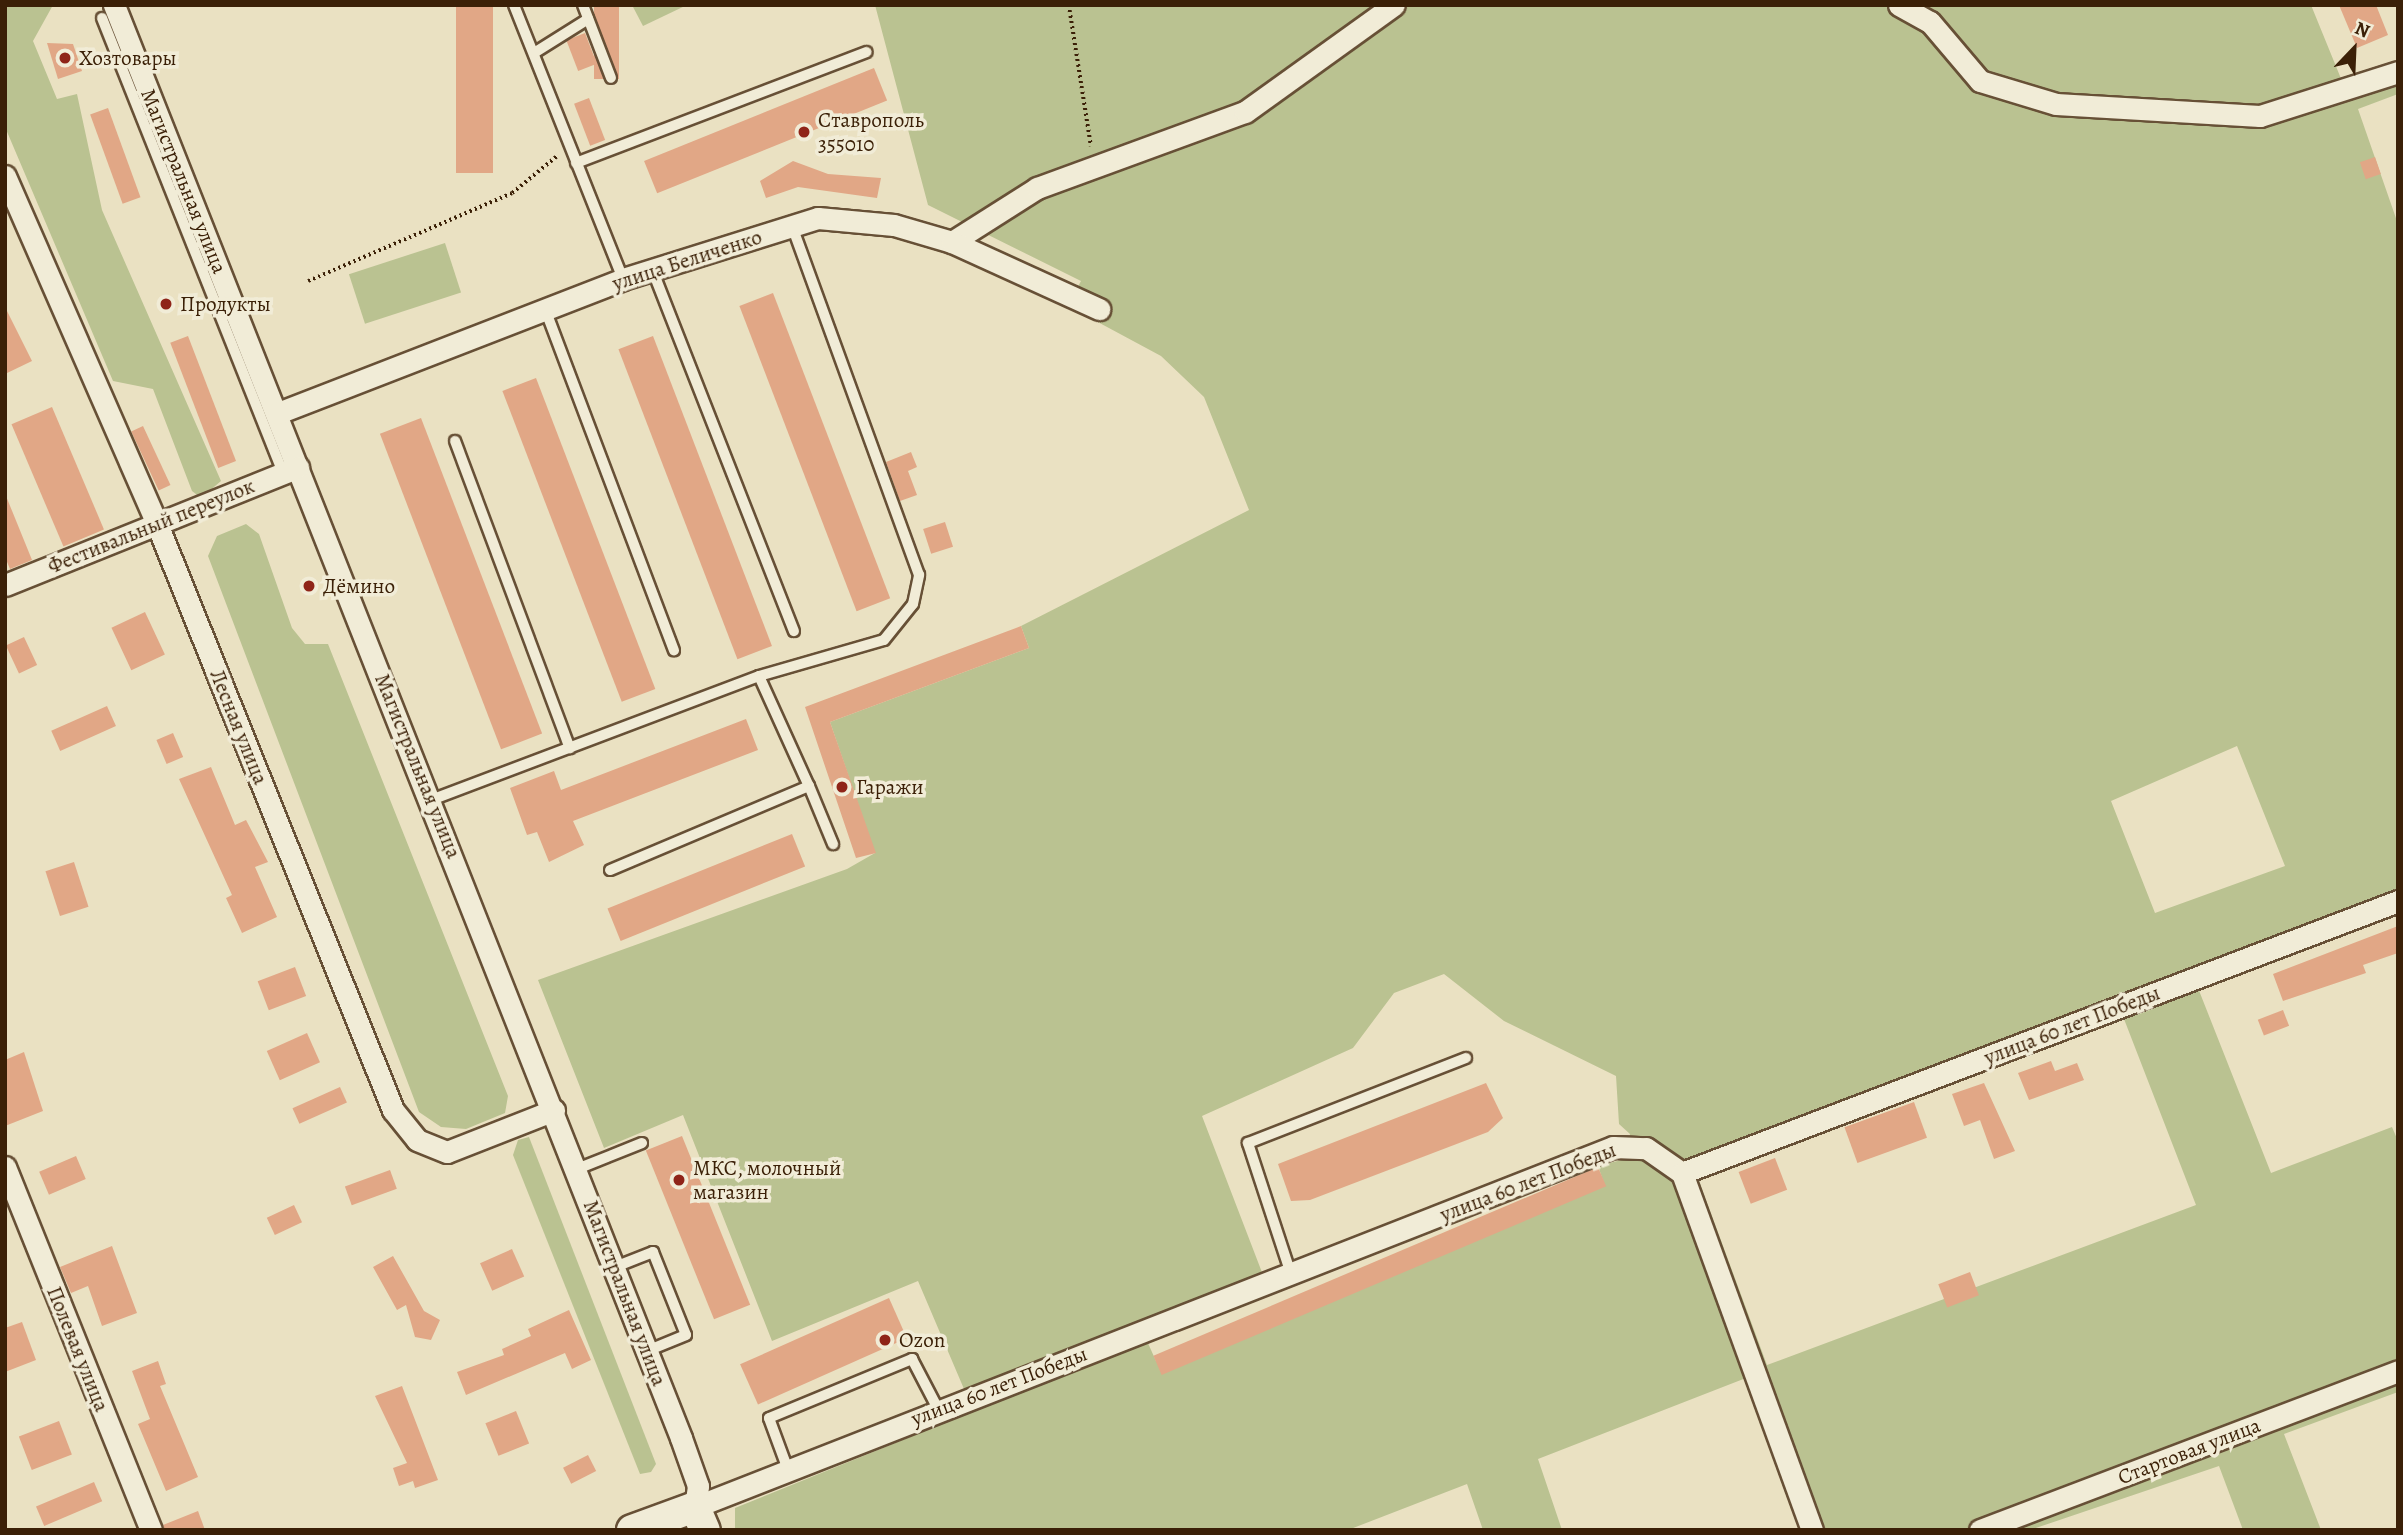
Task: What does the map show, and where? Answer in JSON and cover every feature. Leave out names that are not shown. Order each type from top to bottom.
[{"type":"street","points":[[952,242],[1037,188],[1245,112],[1394,5]]},
{"type":"street","points":[[1899,5],[1930,22],[1980,81],[2056,104],[2260,116],[2398,72]]},
{"type":"street","name":"Магистральная улица","points":[[108,12],[278,413],[290,470],[431,800],[554,1110],[698,1486],[700,1518]]},
{"type":"street","name":"Лесная улица","points":[[5,176],[157,524],[393,1110],[417,1140],[447,1152],[554,1110]]},
{"type":"street","name":"улица Беличенко","points":[[278,413],[652,269],[792,226],[845,218],[952,242],[1099,309]]},
{"type":"street","name":"Фестивальный переулок","points":[[5,585],[290,470]]},
{"type":"street","name":"улица 60 лет Победы","points":[[700,1518],[787,1466],[1291,1274],[1613,1147],[1646,1148],[1682,1173],[2398,901]]},
{"type":"street","name":"Полевая улица","points":[[5,1167],[151,1530]]},
{"type":"street","points":[[1682,1173],[1812,1530]]},
{"type":"street","name":"Стартовая улица","points":[[1980,1530],[2398,1371]]},
{"type":"street","points":[[632,1530],[700,1518]]},
{"type":"lane","points":[[514,5],[623,279]]},
{"type":"lane","points":[[583,5],[611,78]]},
{"type":"lane","points":[[108,12],[290,470]]},
{"type":"lane","points":[[534,53],[588,19]]},
{"type":"lane","points":[[576,163],[867,52]]},
{"type":"lane","points":[[431,800],[759,676],[884,640],[913,604],[919,575],[792,226]]},
{"type":"lane","points":[[652,269],[794,631]]},
{"type":"lane","points":[[545,309],[674,650]]},
{"type":"lane","points":[[455,442],[570,748]]},
{"type":"lane","points":[[759,676],[833,844]]},
{"type":"lane","points":[[610,870],[809,786]]},
{"type":"lane","points":[[1291,1274],[1248,1143],[1466,1058]]},
{"type":"lane","points":[[577,1169],[642,1143]]},
{"type":"lane","points":[[615,1267],[653,1252],[686,1335],[647,1351]]},
{"type":"lane","points":[[787,1466],[769,1418],[912,1359],[938,1409]]},
{"type":"path","points":[[1069,5],[1093,166]]},
{"type":"path","points":[[308,281],[512,193],[570,146]]},
{"type":"green space","points":[[5,5],[53,5],[33,41],[57,99],[77,94],[102,210],[221,481],[201,498],[192,491],[153,389],[113,381],[5,127]]},
{"type":"green space","points":[[632,5],[687,5],[643,26]]},
{"type":"green space","points":[[875,5],[2311,5],[2344,86],[2398,66],[2398,94],[2358,109],[2398,224],[2398,912],[2198,988],[2271,1173],[2392,1127],[2398,1141],[2398,1392],[2284,1434],[2321,1530],[2243,1530],[2219,1466],[2030,1530],[1804,1530],[1746,1378],[1538,1459],[1562,1530],[1483,1530],[1467,1484],[1348,1530],[735,1530],[735,1508],[1147,1341],[1156,1361],[1605,1186],[1598,1166],[1625,1159],[1630,1134],[1619,1124],[1616,1076],[1504,1021],[1444,974],[1394,993],[1353,1048],[1202,1116],[1263,1275],[964,1389],[918,1281],[772,1341],[683,1115],[604,1148],[538,980],[847,869],[875,853],[830,722],[1029,648],[1021,626],[1249,510],[1204,397],[1161,356],[1068,306],[1081,281],[928,205]],"holes":[[[2237,746],[2285,866],[2155,913],[2111,801]],[[2124,1019],[2196,1205],[1767,1365],[1699,1181]]]},
{"type":"green space","points":[[445,243],[461,292],[365,324],[349,274]]},
{"type":"green space","points":[[246,524],[259,534],[292,628],[305,644],[328,644],[508,1096],[505,1113],[466,1129],[441,1127],[419,1112],[208,556],[217,536]]},
{"type":"green space","points":[[529,1137],[656,1464],[651,1472],[640,1474],[513,1155],[518,1140]]},
{"type":"building","points":[[456,5],[493,5],[493,173],[456,173]]},
{"type":"building","points":[[594,5],[619,5],[619,79],[594,79]]},
{"type":"building","points":[[2339,5],[2376,5],[2388,35],[2357,48]]},
{"type":"building","points":[[585,33],[597,64],[578,71],[566,40]]},
{"type":"building","name":"Хозтовары","points":[[47,43],[73,44],[82,71],[58,79]]},
{"type":"building","points":[[874,68],[887,100],[657,193],[644,161]]},
{"type":"building","points":[[589,98],[605,140],[590,146],[574,104]]},
{"type":"building","points":[[108,108],[140,197],[123,204],[90,114]]},
{"type":"building","points":[[2375,157],[2381,174],[2366,179],[2360,162]]},
{"type":"building","points":[[793,161],[828,174],[881,178],[877,198],[798,187],[766,198],[760,181]]},
{"type":"building","points":[[773,293],[890,598],[857,611],[739,306]]},
{"type":"building","points":[[5,307],[32,361],[5,374]]},
{"type":"building","points":[[188,336],[236,461],[218,468],[170,343]]},
{"type":"building","points":[[653,336],[772,646],[737,659],[618,349]]},
{"type":"building","points":[[536,378],[655,689],[622,702],[502,391]]},
{"type":"building","points":[[52,407],[104,529],[63,547],[11,424]]},
{"type":"building","points":[[421,418],[542,734],[501,749],[380,434]]},
{"type":"building","points":[[143,426],[170,485],[159,490],[131,431]]},
{"type":"building","points":[[911,452],[917,467],[908,471],[917,495],[900,501],[886,462]]},
{"type":"building","points":[[6,496],[32,560],[10,569],[5,557]]},
{"type":"building","points":[[945,522],[953,547],[931,554],[923,529]]},
{"type":"building","points":[[145,612],[165,655],[131,670],[111,628]]},
{"type":"building","name":"Гаражи","points":[[1021,626],[1029,648],[830,722],[876,853],[856,858],[805,707]]},
{"type":"building","points":[[24,637],[37,665],[19,674],[6,645]]},
{"type":"building","points":[[107,706],[116,726],[60,751],[51,731]]},
{"type":"building","points":[[746,719],[758,750],[573,821],[584,845],[549,862],[537,832],[527,835],[510,788],[554,771],[561,790]]},
{"type":"building","points":[[173,733],[183,757],[167,764],[156,740]]},
{"type":"building","points":[[211,767],[235,825],[246,820],[268,862],[255,867],[277,917],[242,933],[226,898],[232,895],[179,779]]},
{"type":"building","points":[[792,834],[805,866],[621,941],[607,909]]},
{"type":"building","points":[[74,862],[89,907],[60,916],[45,871]]},
{"type":"building","points":[[2398,926],[2398,953],[2363,965],[2366,973],[2283,1001],[2273,974]]},
{"type":"building","points":[[295,967],[306,996],[269,1010],[258,981]]},
{"type":"building","points":[[2283,1010],[2289,1026],[2264,1036],[2258,1020]]},
{"type":"building","points":[[307,1033],[320,1062],[280,1080],[267,1051]]},
{"type":"building","points":[[24,1052],[43,1111],[5,1126],[5,1060]]},
{"type":"building","points":[[2051,1061],[2055,1071],[2077,1063],[2084,1080],[2029,1100],[2018,1073]]},
{"type":"building","points":[[1486,1083],[1503,1118],[1488,1132],[1310,1200],[1291,1201],[1278,1164]]},
{"type":"building","points":[[1984,1083],[2015,1151],[1994,1159],[1980,1120],[1964,1126],[1952,1094]]},
{"type":"building","points":[[340,1087],[347,1103],[299,1124],[292,1108]]},
{"type":"building","points":[[1914,1102],[1927,1138],[1857,1163],[1844,1127]]},
{"type":"building","points":[[682,1136],[750,1305],[714,1319],[646,1151]]},
{"type":"building","points":[[76,1156],[86,1179],[49,1195],[39,1172]]},
{"type":"building","points":[[1775,1158],[1787,1190],[1751,1204],[1739,1172]]},
{"type":"building","points":[[1598,1167],[1606,1186],[1162,1375],[1153,1356]]},
{"type":"building","points":[[390,1170],[397,1189],[352,1205],[345,1186]]},
{"type":"building","points":[[294,1205],[302,1222],[275,1235],[267,1218]]},
{"type":"building","points":[[112,1246],[137,1313],[102,1326],[88,1286],[71,1293],[60,1267]]},
{"type":"building","points":[[512,1249],[524,1276],[492,1291],[480,1263]]},
{"type":"building","points":[[393,1256],[424,1311],[440,1320],[431,1340],[415,1337],[406,1305],[397,1310],[373,1267]]},
{"type":"building","points":[[1970,1272],[1979,1295],[1947,1308],[1938,1284]]},
{"type":"building","points":[[889,1298],[907,1338],[758,1404],[740,1364]]},
{"type":"building","points":[[569,1310],[591,1360],[572,1369],[565,1353],[466,1395],[457,1372],[504,1355],[502,1349],[531,1336],[528,1329]]},
{"type":"building","points":[[22,1322],[36,1360],[5,1372],[5,1328]]},
{"type":"building","points":[[158,1361],[166,1384],[160,1386],[198,1477],[166,1491],[138,1424],[150,1419],[132,1371]]},
{"type":"building","points":[[402,1386],[438,1480],[415,1488],[413,1481],[399,1486],[393,1468],[407,1463],[375,1396]]},
{"type":"building","points":[[516,1411],[529,1443],[499,1456],[485,1423]]},
{"type":"building","points":[[59,1421],[72,1455],[32,1470],[19,1436]]},
{"type":"building","points":[[588,1455],[596,1471],[571,1484],[563,1468]]},
{"type":"building","points":[[94,1482],[102,1501],[44,1526],[36,1507]]},
{"type":"building","points":[[198,1511],[205,1530],[164,1530],[163,1525]]},
{"type":"place","name":"Хозтовары","points":[[65,58]]},
{"type":"place","name":"Ставрополь 355010","points":[[804,132]]},
{"type":"place","name":"Продукты","points":[[166,304]]},
{"type":"place","name":"Дёмино","points":[[309,586]]},
{"type":"place","name":"Гаражи","points":[[842,787]]},
{"type":"place","name":"МКС, молочный магазин","points":[[679,1180]]},
{"type":"place","name":"Ozon","points":[[885,1340]]}]
